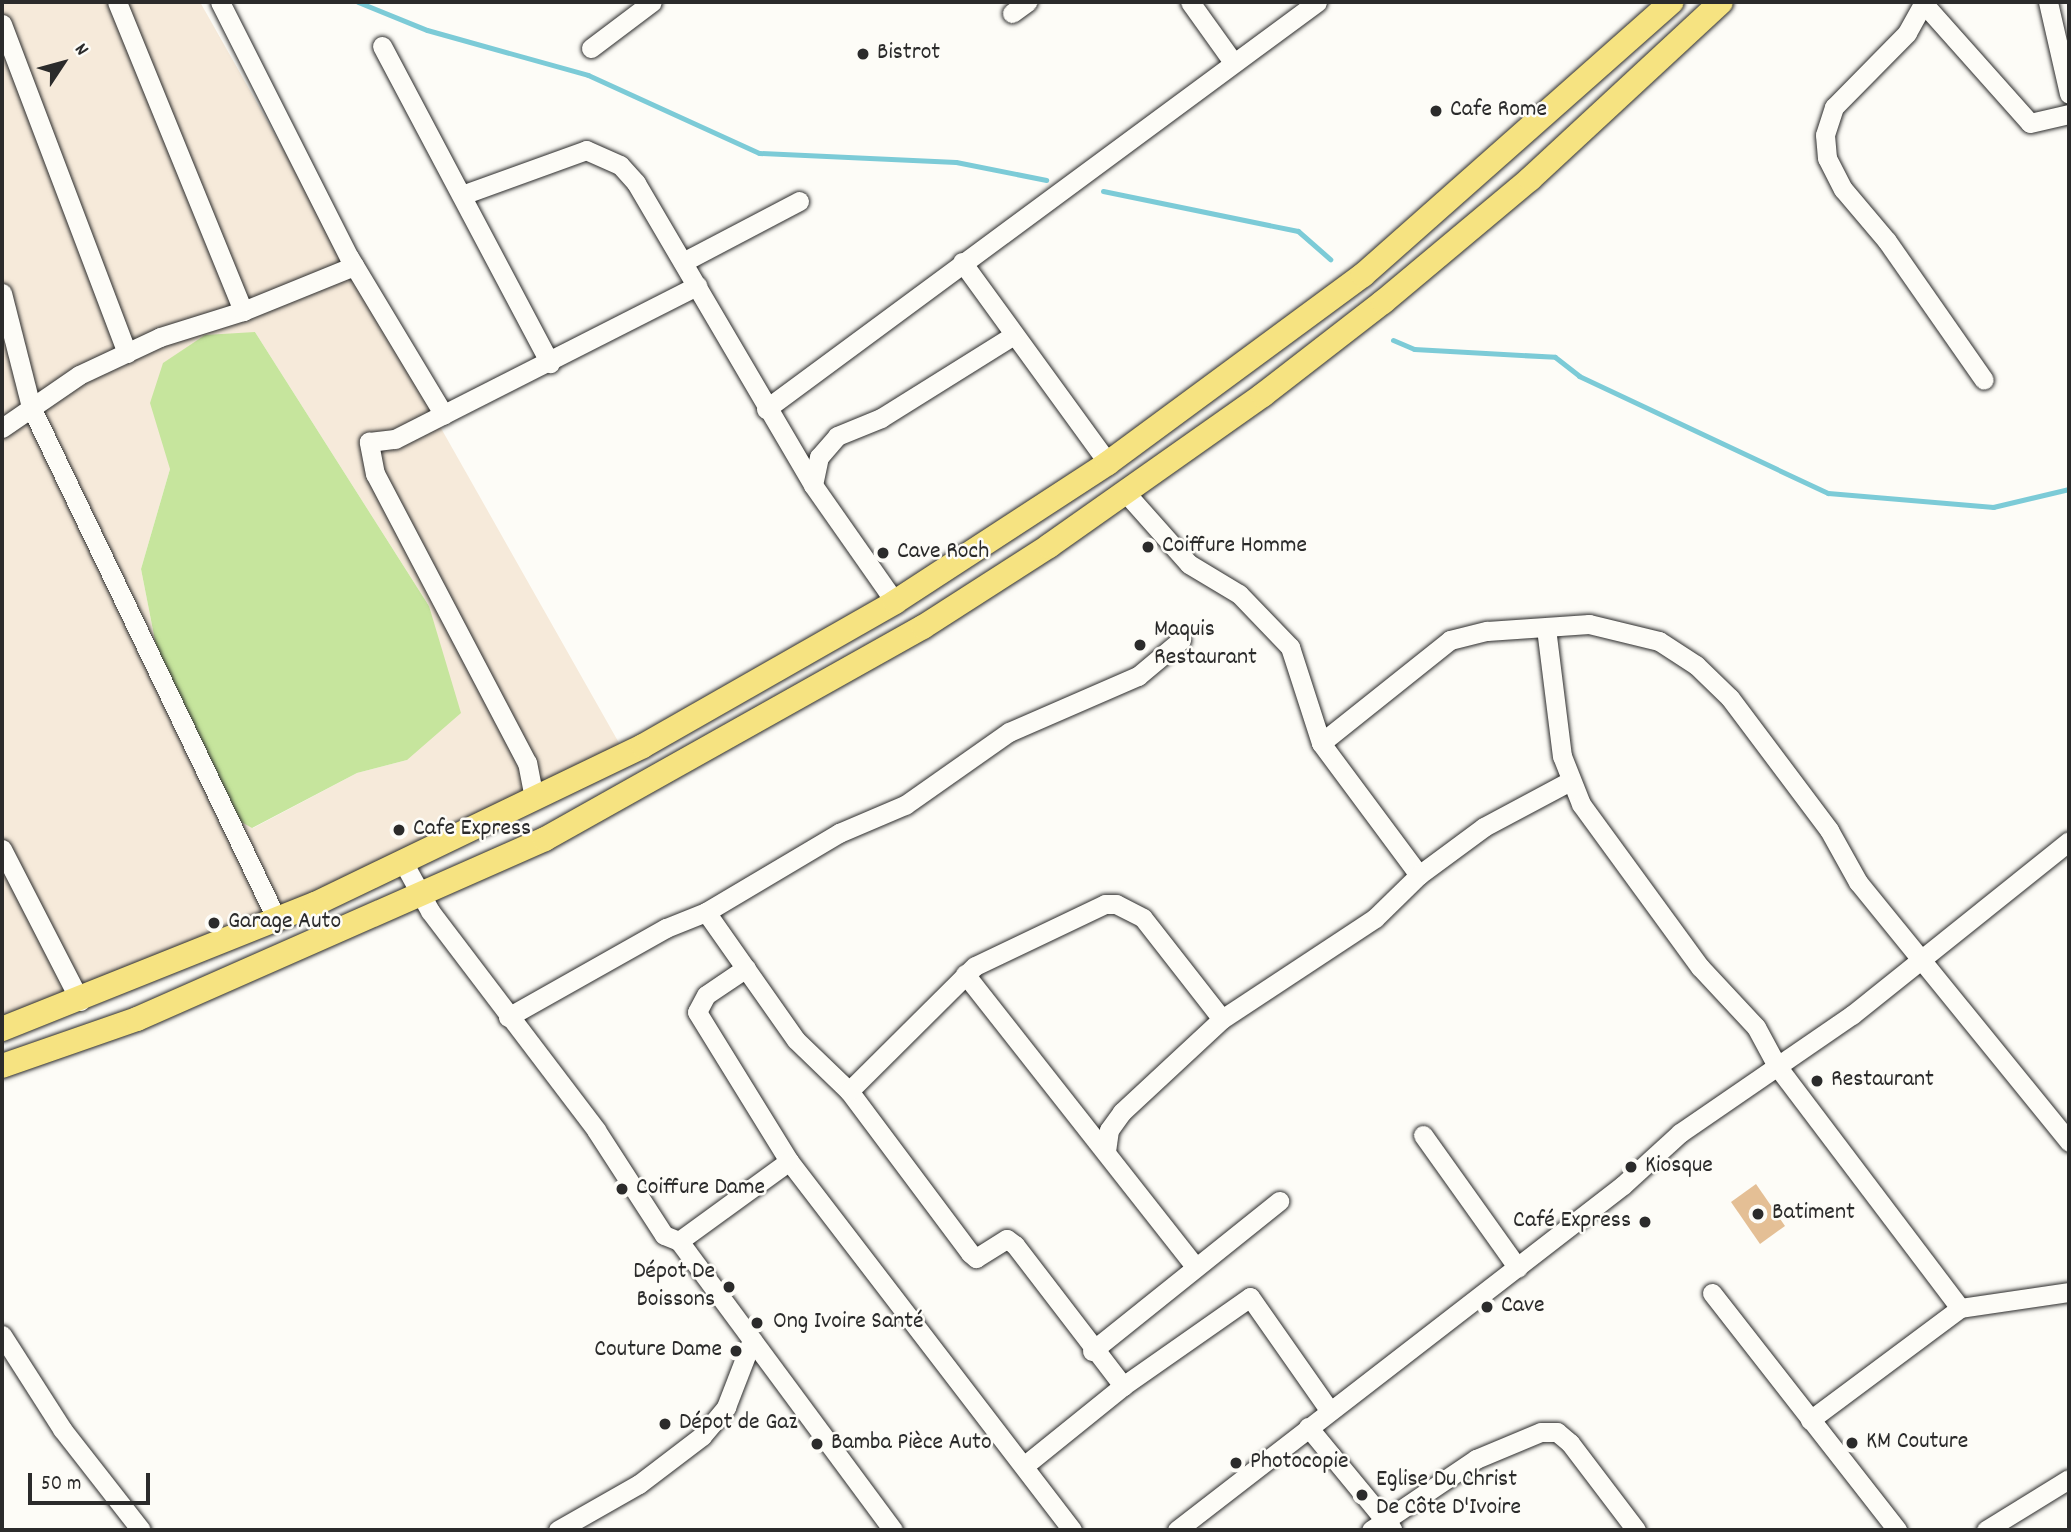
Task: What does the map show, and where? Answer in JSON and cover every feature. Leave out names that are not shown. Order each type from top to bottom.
[{"type":"main road","points":[[2,1030],[277,920],[403,862],[643,746],[895,602],[1108,463],[1363,275],[1670,2]]},
{"type":"main road","points":[[2,1066],[137,1018],[545,839],[743,733],[923,627],[1125,492],[1383,302],[1530,178],[1721,2]]},
{"type":"street","points":[[117,2],[243,312]]},
{"type":"street","points":[[220,2],[355,266],[444,415]]},
{"type":"street","points":[[591,48],[652,2]]},
{"type":"street","points":[[1190,2],[1233,62]]},
{"type":"street","points":[[766,409],[1317,2]]},
{"type":"street","points":[[2048,2],[2069,94]]},
{"type":"street","points":[[1984,380],[1887,241],[1843,189],[1827,158],[1825,135],[1834,107],[1908,33],[1924,3],[2030,123],[2069,114]]},
{"type":"street","points":[[2,24],[127,353]]},
{"type":"street","points":[[382,46],[550,363]]},
{"type":"street","points":[[462,195],[576,153],[604,153],[636,183],[766,409],[813,485],[895,602]]},
{"type":"street","points":[[683,262],[799,201]]},
{"type":"street","points":[[962,262],[1108,463]]},
{"type":"street","points":[[2,428],[31,407],[127,353],[243,312],[355,266]]},
{"type":"street","points":[[534,798],[527,763],[374,474],[369,442],[395,439],[550,363],[697,286]]},
{"type":"street","points":[[2,292],[31,407],[277,920]]},
{"type":"street","points":[[813,485],[820,457],[837,436],[881,418],[1014,335]]},
{"type":"street","points":[[1125,492],[1189,564],[1239,594],[1290,647],[1321,743],[1419,875]]},
{"type":"street","points":[[1321,743],[1450,640],[1487,631],[1589,624],[1624,630],[1659,641],[1696,665],[1730,698],[1829,830],[1858,882],[2069,1142]]},
{"type":"street","points":[[1546,628],[1570,781],[1601,837],[1700,967],[1756,1027],[1777,1066],[1960,1308]]},
{"type":"street","points":[[508,1017],[666,928],[706,912],[839,833],[905,805],[1009,732],[1138,676],[1181,640]]},
{"type":"street","points":[[1106,1152],[1110,1130],[1122,1112],[1222,1019],[1376,918],[1419,875],[1484,827],[1570,781]]},
{"type":"street","points":[[1177,1530],[1329,1410],[1518,1268],[1680,1133],[1923,962],[2069,842]]},
{"type":"street","points":[[2,849],[80,1001]]},
{"type":"street","points":[[403,862],[418,894],[508,1017],[596,1130],[664,1235],[679,1241],[893,1530]]},
{"type":"street","points":[[849,1091],[965,974],[1105,904],[1116,904],[1143,918],[1222,1019]]},
{"type":"street","points":[[706,912],[796,1040],[849,1091],[970,1253],[976,1258],[1007,1239],[1016,1245],[1092,1351],[1123,1386]]},
{"type":"street","points":[[746,968],[706,995],[697,1012],[789,1161],[1072,1530]]},
{"type":"street","points":[[965,974],[1195,1266]]},
{"type":"street","points":[[1423,1135],[1518,1268]]},
{"type":"street","points":[[679,1241],[789,1161]]},
{"type":"street","points":[[1092,1351],[1279,1200]]},
{"type":"street","points":[[1810,1420],[1960,1308],[2069,1292]]},
{"type":"street","points":[[1712,1293],[1897,1530]]},
{"type":"street","points":[[1024,1466],[1123,1386],[1250,1297],[1329,1410]]},
{"type":"street","points":[[2,1335],[76,1449],[141,1530]]},
{"type":"street","points":[[558,1530],[639,1484],[702,1436],[726,1407],[752,1340]]},
{"type":"street","points":[[1308,1427],[1383,1527],[1494,1448],[1557,1432],[1636,1530]]},
{"type":"street","points":[[1986,1530],[2069,1479]]},
{"type":"shaded area","points":[[2,2],[200,2],[623,750],[401,866],[2,1023]],"holes":[[[255,332],[429,606],[407,760],[357,773],[253,828],[159,661],[141,569],[170,469]]]},
{"type":"green space","points":[[255,332],[429,606],[461,713],[407,760],[357,773],[252,828],[224,812],[159,661],[141,569],[170,469],[150,403],[163,363],[205,335]]},
{"type":"building","name":"Batiment","points":[[1756,1184],[1785,1226],[1760,1244],[1731,1202]]},
{"type":"waterway","points":[[358,2],[427,30],[588,75],[759,153],[956,162],[1046,180]]},
{"type":"waterway","points":[[1103,191],[1298,231],[1330,259]]},
{"type":"waterway","points":[[1393,340],[1414,349],[1555,357],[1579,376],[1828,493],[1993,507],[2069,489]]},
{"type":"place","name":"Bistrot","points":[[863,54]]},
{"type":"place","name":"Cafe Rome","points":[[1436,111]]},
{"type":"place","name":"Coiffure Homme","points":[[1148,547]]},
{"type":"place","name":"Cave Roch","points":[[883,553]]},
{"type":"place","name":"Maquis Restaurant","points":[[1140,645]]},
{"type":"place","name":"Cafe Express","points":[[399,830]]},
{"type":"place","name":"Garage Auto","points":[[214,923]]},
{"type":"place","name":"Restaurant","points":[[1817,1081]]},
{"type":"place","name":"Kiosque","points":[[1631,1167]]},
{"type":"place","name":"Coiffure Dame","points":[[622,1189]]},
{"type":"place","name":"Batiment","points":[[1758,1214]]},
{"type":"place","name":"Café Express","points":[[1645,1222]]},
{"type":"place","name":"Dépot De Boissons","points":[[729,1287]]},
{"type":"place","name":"Cave","points":[[1487,1307]]},
{"type":"place","name":"Ong Ivoire Santé","points":[[757,1323]]},
{"type":"place","name":"Couture Dame","points":[[736,1351]]},
{"type":"place","name":"Dépot de Gaz","points":[[665,1424]]},
{"type":"place","name":"KM Couture","points":[[1852,1443]]},
{"type":"place","name":"Bamba Pièce Auto","points":[[817,1444]]},
{"type":"place","name":"Photocopie","points":[[1236,1463]]},
{"type":"place","name":"Eglise Du Christ De Côte D'Ivoire","points":[[1362,1495]]}]
